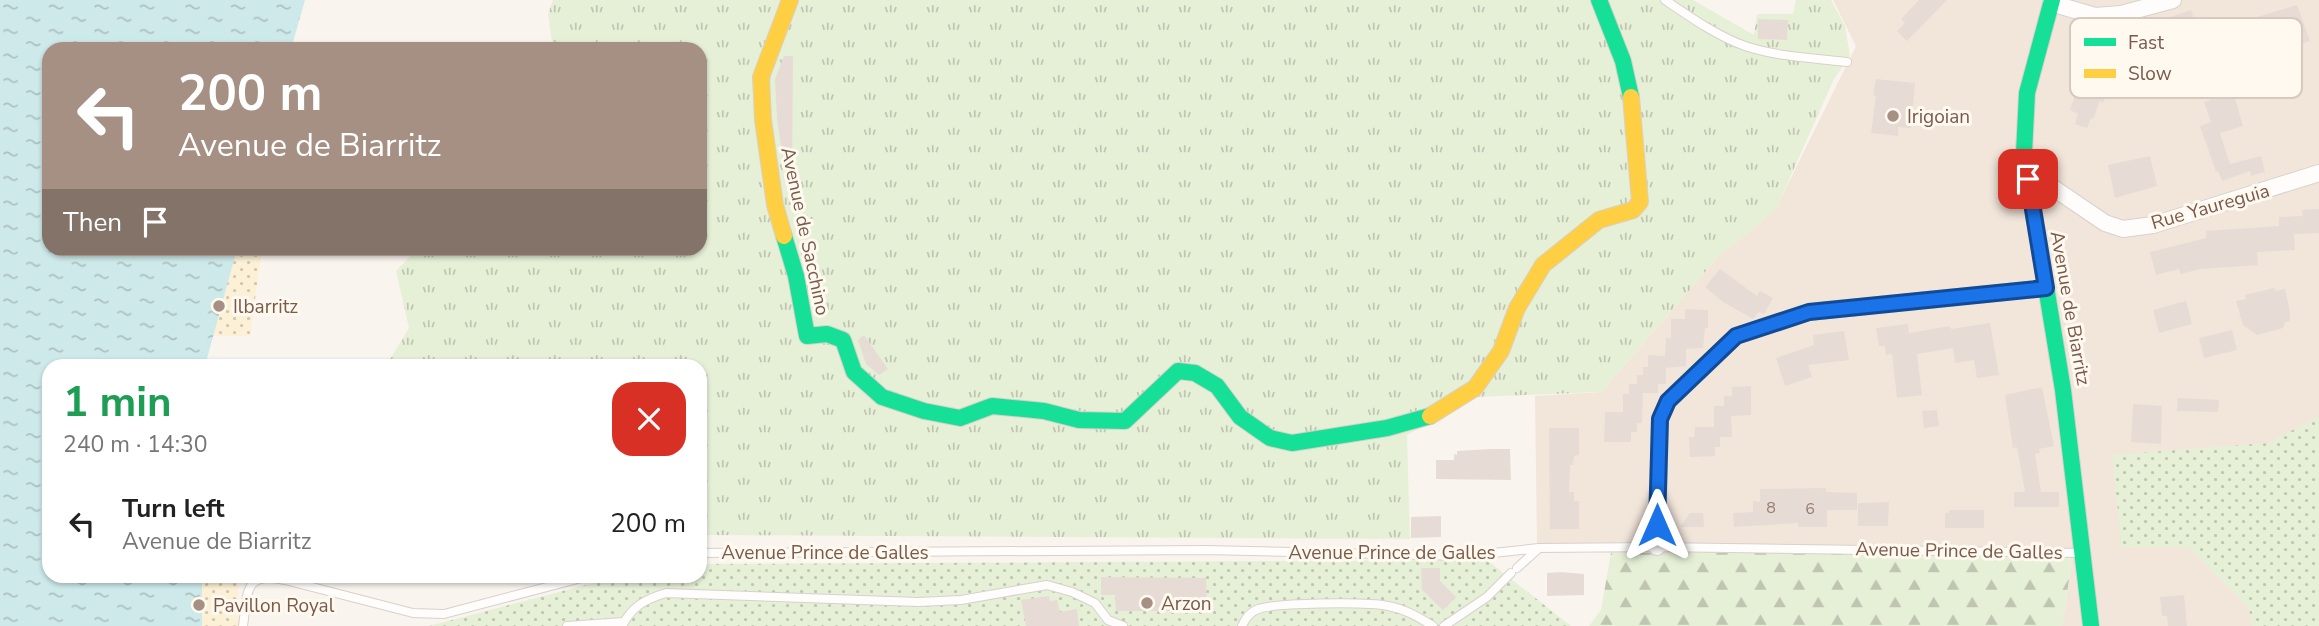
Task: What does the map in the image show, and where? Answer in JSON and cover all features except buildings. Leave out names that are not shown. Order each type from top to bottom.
[{"type":"street","name":"Avenue de Sacchino","points":[[790,0],[761,77],[763,120],[775,205],[796,276],[807,336],[827,334],[843,340],[854,372],[882,397],[924,411],[960,418],[992,405],[1044,411],[1079,420],[1125,421],[1178,371],[1195,373],[1217,386],[1240,417],[1270,438],[1292,443],[1387,428],[1428,417],[1475,388],[1501,351],[1517,308],[1544,265],[1599,220],[1633,210],[1640,202],[1631,97],[1622,60],[1600,0]]},
{"type":"street","points":[[2052,1],[2095,16],[2132,11],[2173,0]]},
{"type":"street","name":"Avenue de Biarritz","points":[[2052,1],[2027,93],[2024,141],[2063,390],[2091,626]]},
{"type":"street","name":"Rue Yaureguia","points":[[2028,179],[2052,187],[2105,223],[2123,229],[2153,225],[2319,173]]},
{"type":"street","points":[[1657,547],[1660,419],[1668,401],[1736,336],[1809,312],[2046,288]]},
{"type":"lane","points":[[1665,0],[1694,19],[1744,45],[1784,54],[1847,62]]},
{"type":"lane","name":"Avenue Prince de Galles","points":[[707,553],[1206,551],[1465,556],[1539,548],[1657,547],[2084,553]]},
{"type":"lane","points":[[1444,626],[1488,597],[1539,548]]},
{"type":"lane","points":[[243,626],[251,583]]},
{"type":"lane","points":[[297,583],[413,613],[444,614],[562,583]]},
{"type":"lane","points":[[567,626],[623,624],[634,607],[649,598],[666,593],[918,602],[961,600],[1047,585],[1072,592],[1095,603],[1106,623],[1122,626]]},
{"type":"lane","points":[[1242,626],[1245,618],[1257,609],[1281,604],[1386,605],[1411,612],[1433,626]]},
{"type":"shaded area","points":[[1833,0],[2319,0],[2319,626],[2062,626],[2073,554],[1611,553],[1537,544],[1535,396],[1601,392],[1719,256],[1775,210],[1856,46]]},
{"type":"green space","points":[[553,0],[1693,0],[1754,35],[1757,14],[1793,14],[1796,0],[1831,0],[1845,26],[1850,56],[1834,79],[1775,211],[1719,256],[1601,392],[1475,397],[1407,435],[1410,539],[707,535],[707,359],[390,359],[409,328],[396,271],[410,256],[707,256],[707,42],[552,42],[548,14]]},
{"type":"green space","points":[[2319,417],[2319,626],[2252,626],[2249,608],[2188,547],[2122,548],[2112,455],[2267,443]]},
{"type":"green space","points":[[1611,553],[2073,553],[2062,626],[1589,626],[1601,610]]},
{"type":"green space","points":[[1487,560],[1571,626],[429,626],[593,583],[707,583],[707,564]]},
{"type":"sand","name":"Ilbarritz","points":[[198,256],[261,256],[250,336],[177,336]]},
{"type":"sand","name":"Pavillon Royal","points":[[156,583],[237,583],[240,626],[162,626]]},
{"type":"water","points":[[0,0],[305,0],[293,42],[42,42],[42,256],[235,256],[207,359],[42,359],[42,583],[202,583],[202,626],[0,626]]},
{"type":"traffic: fast","points":[[1599,0],[1623,61],[1631,97]]},
{"type":"traffic: fast","points":[[2052,0],[2027,93],[2024,153],[2063,390],[2091,626]]},
{"type":"traffic: fast","points":[[784,236],[796,276],[807,336],[827,334],[843,340],[854,372],[882,397],[924,411],[960,418],[992,406],[1044,411],[1079,420],[1125,421],[1178,371],[1195,373],[1217,386],[1240,417],[1270,438],[1292,443],[1387,428],[1430,416]]},
{"type":"traffic: slow","points":[[784,236],[775,205],[763,120],[761,77],[790,0]]},
{"type":"traffic: slow","points":[[1430,416],[1475,388],[1501,351],[1517,308],[1543,265],[1599,220],[1633,210],[1640,202],[1631,97]]},
{"type":"place","name":"Irigoian","points":[[1893,116]]},
{"type":"place","name":"Ilbarritz","points":[[219,306]]},
{"type":"place","name":"Arzon","points":[[1147,603]]},
{"type":"place","name":"Pavillon Royal","points":[[199,605]]},
{"type":"route","points":[[1657,525],[1660,419],[1668,401],[1736,336],[1809,312],[2046,288],[2028,179]]}]
